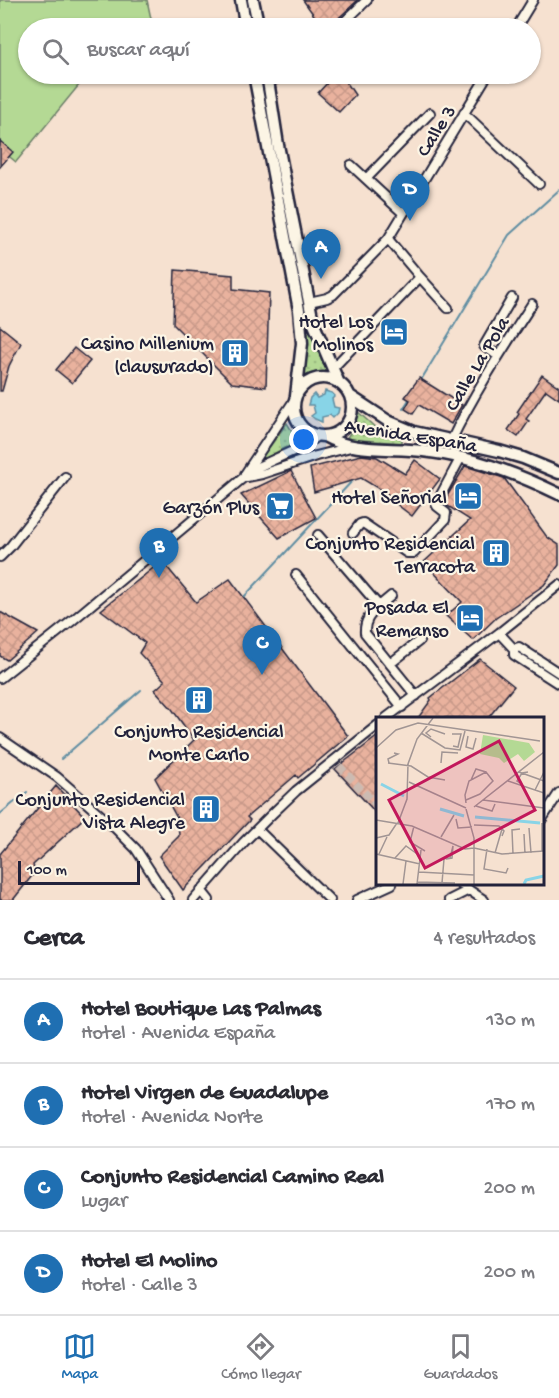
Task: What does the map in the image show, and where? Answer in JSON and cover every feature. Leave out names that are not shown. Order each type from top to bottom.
[{"type":"main road","points":[[241,0],[244,18]]},
{"type":"main road","points":[[253,0],[257,18]]},
{"type":"main road","points":[[256,84],[299,310],[302,343],[294,409],[302,426],[309,432],[321,436],[333,434],[348,423],[352,405],[350,396],[338,381],[322,377],[314,379],[301,388],[296,398]]},
{"type":"main road","points":[[269,84],[278,144],[313,322],[338,381]]},
{"type":"main road","name":"Avenida España","points":[[350,396],[388,422],[414,432],[500,451],[559,473]]},
{"type":"main road","name":"Avenida España","points":[[321,436],[352,447],[424,451],[461,457],[510,472],[559,494]]},
{"type":"street","points":[[348,18],[367,0]]},
{"type":"street","points":[[522,18],[533,0]]},
{"type":"street","name":"Calle 3","points":[[309,302],[333,295],[388,239],[482,84]]},
{"type":"street","points":[[366,179],[430,113]]},
{"type":"street","points":[[464,113],[539,184]]},
{"type":"street","points":[[351,165],[403,213]]},
{"type":"street","points":[[388,239],[448,308]]},
{"type":"street","points":[[333,368],[420,277]]},
{"type":"street","points":[[498,356],[482,350],[512,298]]},
{"type":"street","name":"Calle La Pola","points":[[451,441],[468,405],[532,304]]},
{"type":"street","points":[[243,478],[296,398]]},
{"type":"street","points":[[0,678],[243,478],[260,466],[321,436]]},
{"type":"street","points":[[243,478],[352,447]]},
{"type":"street","points":[[353,532],[363,523],[407,554],[414,553],[445,520],[446,513],[436,504],[461,457]]},
{"type":"street","points":[[0,557],[66,477]]},
{"type":"street","points":[[318,535],[379,606]]},
{"type":"street","points":[[296,575],[402,707]]},
{"type":"street","points":[[387,717],[559,585]]},
{"type":"street","points":[[391,596],[368,618],[365,623],[366,633],[416,696]]},
{"type":"street","points":[[499,633],[514,649],[514,655],[559,684]]},
{"type":"street","points":[[391,663],[419,641]]},
{"type":"street","points":[[514,649],[519,647],[559,673]]},
{"type":"street","points":[[193,900],[257,829],[296,791],[336,764],[376,727]]},
{"type":"street","points":[[0,738],[57,777],[113,826],[136,849],[169,900]]},
{"type":"street","points":[[544,817],[559,793]]},
{"type":"street","points":[[257,829],[330,900]]},
{"type":"street","points":[[357,900],[390,885]]},
{"type":"street","points":[[462,885],[484,900]]},
{"type":"street","points":[[201,890],[209,900]]},
{"type":"street","points":[[449,900],[469,890]]},
{"type":"green space","points":[[0,0],[147,0],[151,18],[18,18],[18,84],[80,84],[16,162],[0,149]]},
{"type":"green space","points":[[313,332],[330,373],[317,372],[304,377],[307,333]]},
{"type":"green space","points":[[357,411],[377,429],[402,439],[402,443],[346,439],[354,427]]},
{"type":"green space","points":[[287,423],[300,444],[284,448],[265,459],[263,456]]},
{"type":"water","points":[[325,391],[335,396],[332,399],[334,407],[339,408],[333,418],[330,415],[322,417],[322,422],[311,416],[315,413],[313,405],[308,405],[314,394],[317,398],[324,395]]},
{"type":"building","points":[[303,0],[358,0],[339,18],[316,18]]},
{"type":"building","points":[[326,84],[348,84],[355,95],[339,112],[318,93]]},
{"type":"building","points":[[0,141],[13,152],[0,167]]},
{"type":"building","name":"Casino Millenium (clausurado)","points":[[175,270],[233,275],[233,289],[269,293],[266,387],[232,383],[173,324]]},
{"type":"building","points":[[0,326],[21,343],[9,366],[2,391],[0,391]]},
{"type":"building","points":[[74,348],[90,361],[72,383],[56,370]]},
{"type":"building","points":[[542,375],[559,387],[559,399],[546,390],[526,419],[529,421],[518,437],[508,430],[519,414],[517,412]]},
{"type":"building","points":[[419,378],[462,405],[451,424],[419,405],[413,414],[405,409],[410,400],[405,397]]},
{"type":"building","points":[[361,455],[377,457],[405,474],[415,460],[440,479],[412,516],[387,497],[389,495],[361,478],[314,492],[310,468]]},
{"type":"building","name":"Conjunto Residencial Terracota","points":[[465,466],[504,478],[547,537],[559,545],[559,565],[544,585],[496,618],[473,640],[446,616],[462,602],[424,562],[470,520],[443,503]]},
{"type":"building","name":"Garzón Plus","points":[[291,471],[316,518],[279,538],[241,495]]},
{"type":"building","points":[[162,561],[196,602],[230,579],[348,736],[298,778],[296,775],[247,817],[250,820],[183,890],[159,856],[179,836],[178,820],[155,778],[194,740],[155,690],[165,681],[139,653],[145,643],[101,610]]},
{"type":"building","points":[[0,612],[38,633],[7,660],[0,656]]},
{"type":"building","points":[[480,659],[514,686],[489,717],[419,717],[431,700],[430,698]]},
{"type":"building","points":[[376,738],[376,813],[335,769]]},
{"type":"building","points":[[56,786],[85,817],[33,865],[35,872],[13,900],[0,900],[0,854]]},
{"type":"waterway","points":[[421,380],[509,235],[559,190]]},
{"type":"waterway","points":[[403,409],[410,398]]},
{"type":"waterway","points":[[243,598],[354,479]]},
{"type":"waterway","points":[[61,759],[141,690]]},
{"type":"waterway","points":[[0,814],[27,792]]},
{"type":"tunnel","points":[[339,766],[376,805]]},
{"type":"place","name":"Hotel El Molino","points":[[410,221]]},
{"type":"place","name":"Hotel Boutique Las Palmas","points":[[321,279]]},
{"type":"place","name":"Hotel Los Molinos","points":[[394,332]]},
{"type":"place","name":"Casino Millenium (clausurado)","points":[[235,353]]},
{"type":"place","name":"Hotel Señorial","points":[[468,496]]},
{"type":"place","name":"Garzón Plus","points":[[280,506]]},
{"type":"place","name":"Conjunto Residencial Terracota","points":[[496,553]]},
{"type":"place","name":"Hotel Virgen de Guadalupe","points":[[159,578]]},
{"type":"place","name":"Posada El Remanso","points":[[470,618]]},
{"type":"place","name":"Conjunto Residencial Camino Real","points":[[262,675]]},
{"type":"place","name":"Conjunto Residencial Monte Carlo","points":[[199,700]]},
{"type":"place","name":"Conjunto Residencial Vista Alegre","points":[[206,809]]}]
